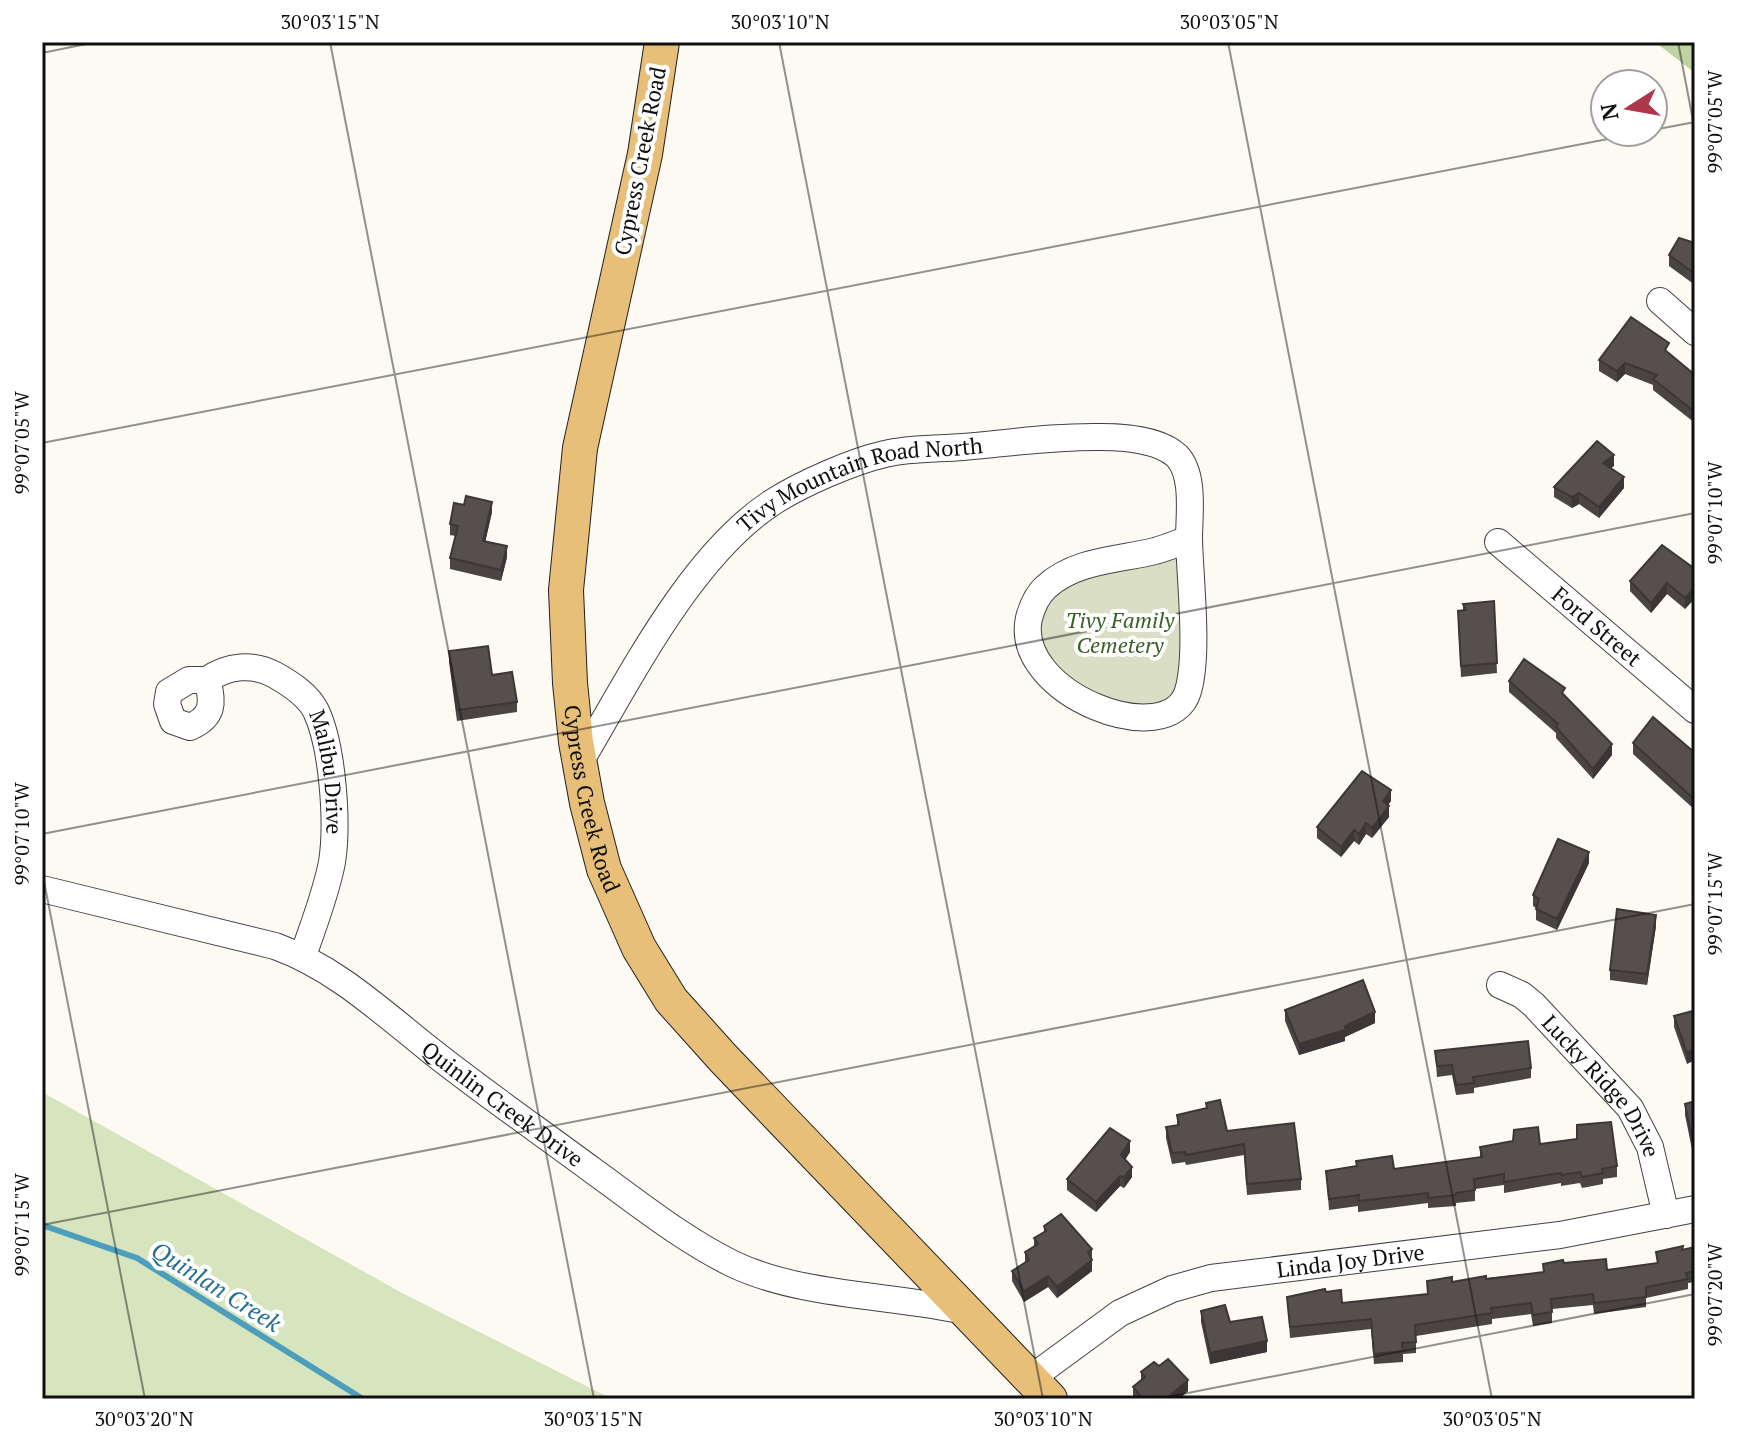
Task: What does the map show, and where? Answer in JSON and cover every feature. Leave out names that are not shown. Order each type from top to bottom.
[{"type":"main road","name":"Cypress Creek Road","points":[[662,42],[645,154],[580,448],[566,590],[570,683],[580,762],[604,869],[639,948],[671,1000],[1040,1389]]},
{"type":"street","points":[[1660,301],[1695,332]]},
{"type":"street","name":"Tivy Mountain Road North","points":[[580,762],[644,655],[687,589],[720,546],[774,502],[838,470],[885,454],[1103,436],[1152,443],[1177,456],[1188,485],[1192,659],[1188,693],[1179,708],[1164,715],[1145,718],[1122,715],[1100,709],[1069,694],[1046,676],[1027,641],[1032,607],[1043,588],[1063,573],[1083,565],[1158,551],[1189,539]]},
{"type":"street","name":"Ford Street","points":[[1498,542],[1695,710]]},
{"type":"street","name":"Malibu Drive","points":[[207,680],[237,666],[265,670],[293,685],[315,709],[326,740],[335,819],[332,863],[303,956]]},
{"type":"street","name":"Quinlin Creek Drive","points":[[42,889],[275,946],[303,956],[338,978],[689,1241],[736,1266],[784,1282],[965,1311]]},
{"type":"street","name":"Lucky Ridge Drive","points":[[1500,985],[1522,995],[1534,1005],[1630,1108],[1650,1147],[1666,1215]]},
{"type":"street","name":"Linda Joy Drive","points":[[1040,1389],[1120,1313],[1172,1289],[1211,1278],[1560,1235],[1695,1209]]},
{"type":"green space","points":[[1655,42],[1695,42],[1695,73]]},
{"type":"green space","name":"Tivy Family Cemetery","points":[[1183,549],[1181,681],[1165,703],[1143,709],[1117,704],[1069,678],[1051,660],[1042,638],[1041,620],[1059,586]]},
{"type":"green space","points":[[42,1092],[404,1294],[612,1399],[42,1399]]},
{"type":"building","points":[[1679,238],[1695,243],[1695,274],[1669,255]]},
{"type":"building","points":[[1631,317],[1669,343],[1665,350],[1695,375],[1695,412],[1653,379],[1657,375],[1625,363],[1617,371],[1599,360]]},
{"type":"building","points":[[1597,441],[1614,455],[1603,463],[1624,477],[1599,507],[1579,493],[1572,497],[1554,487]]},
{"type":"building","points":[[466,496],[492,502],[483,541],[507,546],[501,570],[450,558],[458,526],[450,524],[454,503],[464,505]]},
{"type":"building","points":[[1662,545],[1695,569],[1695,588],[1685,598],[1667,583],[1651,603],[1630,581]]},
{"type":"building","points":[[1494,601],[1497,663],[1461,666],[1458,611],[1466,610],[1463,604]]},
{"type":"building","points":[[488,646],[492,675],[512,672],[517,702],[457,710],[449,651]]},
{"type":"building","points":[[1524,659],[1565,688],[1562,693],[1612,744],[1593,769],[1556,727],[1558,724],[1509,681]]},
{"type":"building","points":[[1653,717],[1695,753],[1695,800],[1633,743]]},
{"type":"building","points":[[1362,771],[1391,790],[1383,801],[1389,806],[1372,828],[1366,823],[1359,834],[1354,830],[1341,847],[1317,827]]},
{"type":"building","points":[[1558,839],[1589,852],[1557,919],[1536,909],[1539,899],[1533,895]]},
{"type":"building","points":[[1617,909],[1656,915],[1647,974],[1610,970]]},
{"type":"building","points":[[1363,980],[1375,1012],[1345,1026],[1345,1030],[1299,1044],[1285,1010]]},
{"type":"building","points":[[1693,1011],[1695,1049],[1687,1053],[1674,1016]]},
{"type":"building","points":[[1528,1041],[1531,1068],[1473,1077],[1474,1083],[1456,1085],[1452,1065],[1437,1066],[1435,1051]]},
{"type":"building","points":[[1220,1100],[1227,1131],[1294,1123],[1301,1179],[1247,1184],[1244,1144],[1186,1155],[1185,1152],[1172,1153],[1166,1127],[1179,1125],[1177,1115],[1207,1108],[1206,1103]]},
{"type":"building","points":[[1695,1101],[1695,1154],[1685,1104]]},
{"type":"building","points":[[1611,1122],[1617,1166],[1602,1169],[1603,1173],[1582,1177],[1580,1172],[1561,1173],[1504,1182],[1504,1174],[1474,1179],[1475,1190],[1428,1198],[1428,1193],[1358,1201],[1359,1195],[1329,1199],[1326,1171],[1357,1166],[1356,1161],[1392,1156],[1394,1169],[1482,1157],[1480,1147],[1513,1141],[1514,1130],[1538,1127],[1540,1144],[1577,1139],[1577,1125]]},
{"type":"building","points":[[1110,1128],[1130,1141],[1121,1155],[1132,1167],[1096,1202],[1067,1179]]},
{"type":"building","points":[[1061,1214],[1092,1249],[1088,1252],[1092,1260],[1057,1287],[1048,1276],[1024,1291],[1012,1271],[1029,1260],[1025,1252],[1038,1244],[1034,1238],[1046,1231],[1044,1226]]},
{"type":"building","points":[[1683,1246],[1682,1250],[1695,1247],[1695,1271],[1686,1273],[1688,1279],[1646,1287],[1646,1297],[1594,1303],[1593,1294],[1551,1299],[1552,1312],[1533,1315],[1531,1303],[1491,1308],[1492,1313],[1415,1325],[1416,1342],[1402,1343],[1403,1351],[1374,1354],[1371,1319],[1290,1327],[1287,1297],[1325,1289],[1326,1292],[1341,1290],[1342,1303],[1428,1294],[1427,1281],[1452,1277],[1452,1282],[1544,1272],[1543,1264],[1563,1260],[1564,1263],[1606,1259],[1607,1270],[1658,1263],[1656,1252]]},
{"type":"building","points":[[1225,1305],[1230,1322],[1262,1317],[1267,1341],[1210,1353],[1201,1311]]},
{"type":"building","points":[[1168,1359],[1188,1380],[1166,1399],[1143,1399],[1133,1387],[1145,1377],[1141,1372],[1154,1362],[1159,1366]]},
{"type":"waterway","name":"Quinlan Creek","points":[[42,1225],[137,1258],[363,1399]]}]
